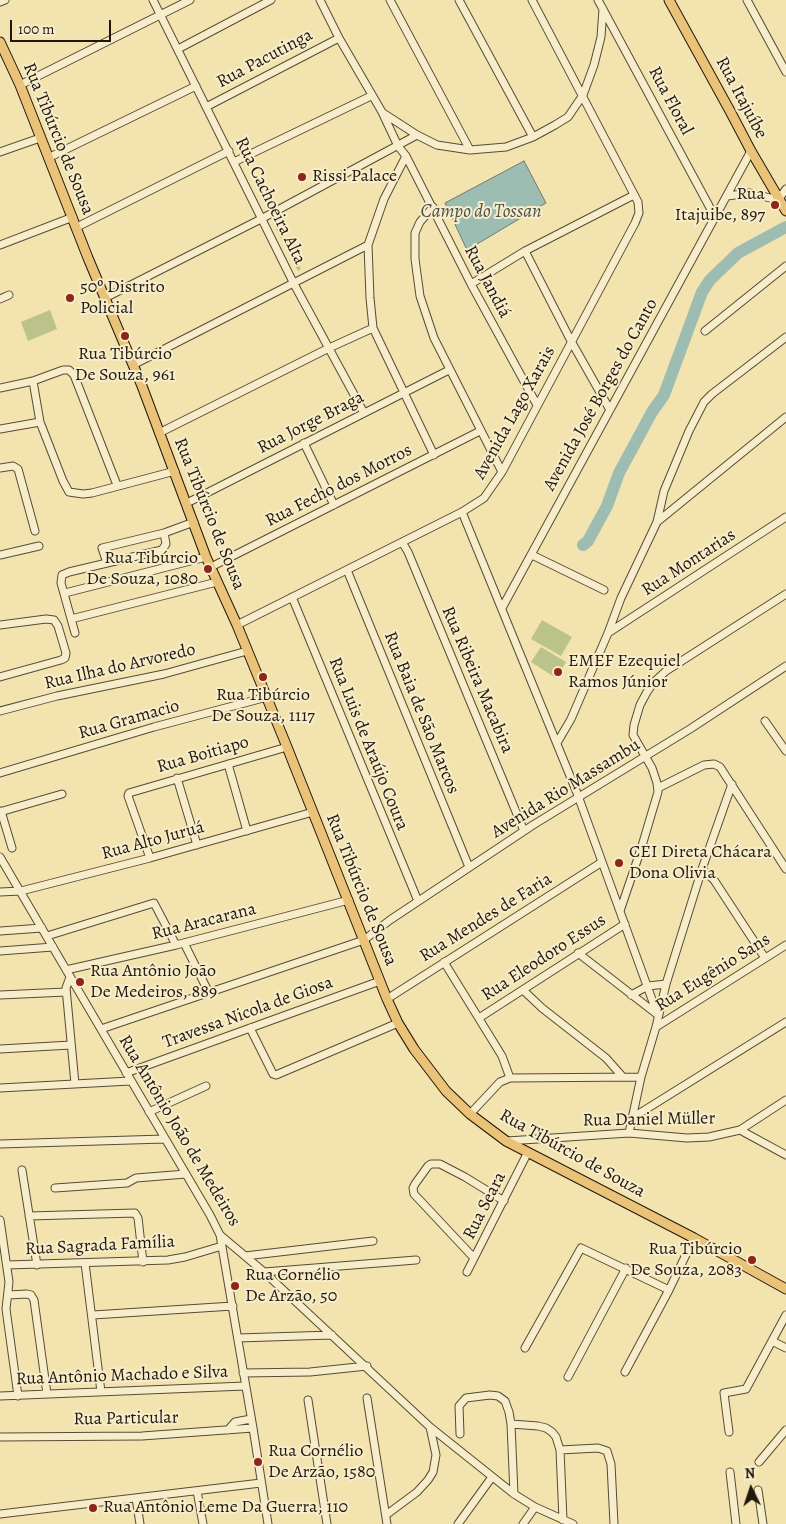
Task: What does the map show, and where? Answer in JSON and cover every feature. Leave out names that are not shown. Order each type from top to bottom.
[{"type":"main road","name":"Rua Itajuíbe","points":[[669,0],[751,152],[786,211]]},
{"type":"main road","name":"Rua Tibúrcio de Sousa","points":[[0,42],[20,85],[175,471],[216,582],[237,625],[287,746],[387,999]]},
{"type":"main road","name":"Rua Tibúrcio de Souza","points":[[387,999],[398,1023],[430,1073],[446,1092],[470,1114],[506,1140],[786,1288]]},
{"type":"street","points":[[0,2],[5,0]]},
{"type":"street","name":"Rua Cachoeira Alta","points":[[153,0],[294,284],[364,412]]},
{"type":"street","points":[[20,85],[190,0]]},
{"type":"street","points":[[178,49],[271,0]]},
{"type":"street","points":[[320,0],[371,96],[382,112],[417,135],[437,145],[470,150],[506,147],[533,137],[568,117],[583,95],[594,65],[601,37],[603,9]]},
{"type":"street","points":[[390,0],[470,150]]},
{"type":"street","points":[[459,0],[533,137]]},
{"type":"street","name":"Avenida Lago Xarais","points":[[237,625],[462,512],[484,498],[502,472],[635,223],[639,213],[639,206],[634,195],[532,0]]},
{"type":"street","name":"Rua Floral","points":[[598,0],[715,217]]},
{"type":"street","points":[[747,0],[786,72]]},
{"type":"street","name":"Rua Pacutinga","points":[[206,107],[339,38]]},
{"type":"street","points":[[48,158],[196,86]]},
{"type":"street","points":[[234,162],[371,96]]},
{"type":"street","name":"Rua Jandiá","points":[[382,112],[471,284],[537,405]]},
{"type":"street","points":[[105,298],[417,135]]},
{"type":"street","points":[[0,152],[40,138]]},
{"type":"street","points":[[77,227],[229,151]]},
{"type":"street","name":"Avenida José Borges do Canto","points":[[502,608],[751,152]]},
{"type":"street","points":[[406,156],[384,199],[368,245],[368,270],[373,328],[434,455]]},
{"type":"street","points":[[727,196],[750,193],[778,200],[786,189]]},
{"type":"street","points":[[471,284],[525,251],[634,195]]},
{"type":"street","points":[[432,207],[420,222],[416,233],[415,259],[420,296],[434,338],[502,472]]},
{"type":"street","points":[[0,245],[73,217]]},
{"type":"street","points":[[133,365],[368,245]]},
{"type":"street","points":[[525,251],[571,341],[610,410]]},
{"type":"street","points":[[704,332],[786,266]]},
{"type":"street","points":[[0,299],[9,295]]},
{"type":"street","points":[[159,433],[373,328]]},
{"type":"street","points":[[558,743],[571,719],[621,598],[657,522],[664,491],[689,431],[704,402],[786,337]]},
{"type":"street","points":[[0,388],[33,381],[64,370],[69,370],[74,374],[117,485]]},
{"type":"street","name":"Rua Jorge Braga","points":[[187,503],[449,370]]},
{"type":"street","points":[[33,381],[40,422],[62,481],[70,492],[83,494],[175,471]]},
{"type":"street","points":[[657,522],[786,417]]},
{"type":"street","points":[[0,429],[40,422]]},
{"type":"street","name":"Rua Fecho dos Morros","points":[[210,567],[480,431]]},
{"type":"street","points":[[304,443],[334,505]]},
{"type":"street","points":[[0,468],[13,466],[18,469],[36,531]]},
{"type":"street","points":[[462,512],[558,743],[658,1016]]},
{"type":"street","name":"Rua Montarias","points":[[608,633],[786,517]]},
{"type":"street","points":[[107,563],[102,548],[164,533],[194,522]]},
{"type":"street","points":[[75,633],[61,580],[64,574],[162,550],[166,544],[164,533]]},
{"type":"street","name":"Rua Ribeira Macabira","points":[[402,542],[408,552],[524,831]]},
{"type":"street","points":[[0,555],[39,546]]},
{"type":"street","points":[[532,555],[604,590]]},
{"type":"street","points":[[65,593],[206,557]]},
{"type":"street","name":"Rua Baia de São Marcos","points":[[346,570],[469,867]]},
{"type":"street","points":[[71,618],[216,582]]},
{"type":"street","points":[[620,911],[641,849],[658,788],[652,768],[636,742],[633,730],[640,706],[654,682],[666,671],[786,594]]},
{"type":"street","name":"Rua Luis de Araújo Coura","points":[[292,598],[418,901]]},
{"type":"street","points":[[0,625],[46,619],[54,620],[58,626],[66,653],[65,658],[61,660],[0,677]]},
{"type":"street","name":"Rua Ilha do Arvoredo","points":[[0,711],[57,696],[164,674],[247,651]]},
{"type":"street","name":"Avenida Rio Massambu","points":[[100,1029],[208,991],[364,940],[418,901],[524,831],[646,756],[786,666]]},
{"type":"street","name":"Rua Gramacio","points":[[0,773],[266,696]]},
{"type":"street","points":[[765,721],[785,746]]},
{"type":"street","name":"Rua Boitiapo","points":[[150,858],[128,794],[287,746]]},
{"type":"street","points":[[228,764],[247,831]]},
{"type":"street","points":[[658,788],[704,765],[714,764],[720,767],[786,869]]},
{"type":"street","points":[[177,778],[197,845]]},
{"type":"street","points":[[629,1133],[641,1076],[656,1027],[666,984],[702,869],[732,784]]},
{"type":"street","points":[[12,848],[0,812],[62,794]]},
{"type":"street","name":"Rua Alto Juruá","points":[[0,892],[21,891],[150,858],[313,812]]},
{"type":"street","name":"Rua Antônio João de Medeiros","points":[[0,857],[220,1235],[332,1334],[430,1427],[514,1494],[535,1507],[573,1524]]},
{"type":"street","name":"Rua Mendes de Faria","points":[[387,999],[602,862]]},
{"type":"street","points":[[702,869],[714,880],[765,958]]},
{"type":"street","name":"Rua Aracarana","points":[[66,970],[180,944],[348,900]]},
{"type":"street","points":[[47,936],[154,903],[208,991]]},
{"type":"street","name":"Rua Eleodoro Essus","points":[[479,1018],[625,924]]},
{"type":"street","points":[[0,931],[42,928]]},
{"type":"street","name":"Rua Eugênio Sans","points":[[656,1027],[786,945]]},
{"type":"street","points":[[0,951],[53,947]]},
{"type":"street","points":[[578,953],[658,1016]]},
{"type":"street","points":[[444,962],[502,1056],[510,1078]]},
{"type":"street","points":[[70,977],[66,985],[66,992],[75,1084]]},
{"type":"street","name":"Travessa Nicola de Giosa","points":[[126,1073],[380,981]]},
{"type":"street","points":[[631,995],[648,986],[666,984]]},
{"type":"street","points":[[523,990],[542,1008],[606,1058],[622,1076]]},
{"type":"street","points":[[0,995],[66,992]]},
{"type":"street","points":[[632,1118],[786,1022]]},
{"type":"street","points":[[250,1028],[273,1074],[276,1075],[398,1023]]},
{"type":"street","points":[[0,1049],[71,1046]]},
{"type":"street","points":[[470,1114],[500,1082],[510,1078],[641,1076]]},
{"type":"street","points":[[0,1088],[130,1081]]},
{"type":"street","points":[[148,1112],[206,1086]]},
{"type":"street","points":[[740,1130],[786,1100]]},
{"type":"street","name":"Rua Daniel Müller","points":[[506,1140],[629,1133],[687,1138],[740,1130],[786,1155]]},
{"type":"street","points":[[0,1144],[164,1139]]},
{"type":"street","name":"Rua Seara","points":[[467,1272],[528,1152]]},
{"type":"street","points":[[474,1258],[414,1194],[414,1184],[428,1166],[440,1164],[465,1177],[504,1202]]},
{"type":"street","points":[[22,1170],[37,1265]]},
{"type":"street","points":[[55,1188],[127,1183],[136,1178],[186,1174]]},
{"type":"street","points":[[29,1216],[135,1213],[138,1218],[143,1262]]},
{"type":"street","points":[[0,1220],[9,1282],[6,1309],[18,1396]]},
{"type":"street","points":[[220,1235],[268,1524]]},
{"type":"street","points":[[625,1372],[669,1290],[694,1238]]},
{"type":"street","points":[[245,1256],[373,1241]]},
{"type":"street","name":"Rua Sagrada Família","points":[[7,1265],[143,1262],[185,1258],[222,1246]]},
{"type":"street","points":[[525,1348],[580,1249],[584,1248],[669,1290]]},
{"type":"street","points":[[264,1272],[416,1260]]},
{"type":"street","points":[[86,1263],[102,1392]]},
{"type":"street","points":[[568,1377],[626,1268]]},
{"type":"street","points":[[8,1295],[27,1294],[31,1295],[34,1300],[47,1394]]},
{"type":"street","points":[[93,1315],[233,1306]]},
{"type":"street","points":[[728,1432],[724,1394],[746,1389],[786,1316]]},
{"type":"street","points":[[238,1338],[332,1334]]},
{"type":"street","points":[[772,1342],[786,1348]]},
{"type":"street","points":[[243,1373],[310,1372],[367,1366]]},
{"type":"street","name":"Rua Antônio Machado e Silva","points":[[0,1396],[245,1386]]},
{"type":"street","points":[[460,1434],[459,1406],[462,1400],[471,1396],[490,1395],[502,1398],[507,1406],[511,1424],[514,1494]]},
{"type":"street","points":[[367,1398],[387,1524]]},
{"type":"street","points":[[308,1400],[327,1524]]},
{"type":"street","points":[[228,1430],[235,1422],[251,1419]]},
{"type":"street","points":[[511,1424],[546,1428],[556,1438],[560,1450],[563,1520]]},
{"type":"street","points":[[386,1515],[417,1492],[433,1472],[436,1455],[430,1427]]},
{"type":"street","name":"Rua Particular","points":[[0,1437],[142,1436],[253,1428]]},
{"type":"street","points":[[759,1462],[786,1430]]},
{"type":"street","points":[[560,1450],[598,1448],[607,1451],[610,1459],[614,1524]]},
{"type":"street","points":[[730,1472],[736,1524]]},
{"type":"street","points":[[458,1524],[492,1477]]},
{"type":"street","points":[[0,1514],[261,1483]]},
{"type":"street","points":[[758,1490],[763,1524]]},
{"type":"street","points":[[197,1491],[203,1524]]},
{"type":"street","points":[[136,1498],[140,1524]]},
{"type":"street","points":[[523,1524],[535,1507]]},
{"type":"green space","points":[[277,221],[301,269],[298,271],[273,223]]},
{"type":"green space","points":[[50,310],[57,329],[28,341],[21,322]]},
{"type":"green space","points":[[542,620],[572,637],[561,656],[531,639]]},
{"type":"green space","points":[[541,647],[566,662],[556,678],[531,662]]},
{"type":"water","name":"Campo do Tossan","points":[[524,161],[546,203],[467,250],[445,203]]},
{"type":"waterway","points":[[583,545],[588,541],[607,506],[619,473],[652,412],[664,395],[702,292],[710,280],[738,253],[786,227]]},
{"type":"place","name":"Rissi Palace","points":[[302,177]]},
{"type":"place","name":"Rua Itajuibe, 897","points":[[775,205]]},
{"type":"place","name":"50º Distrito Policial","points":[[70,298]]},
{"type":"place","name":"Rua Tibúrcio De Souza, 961","points":[[125,336]]},
{"type":"place","name":"Rua Tibúrcio De Souza, 1080","points":[[208,569]]},
{"type":"place","name":"EMEF Ezequiel Ramos Júnior","points":[[558,672]]},
{"type":"place","name":"Rua Tibúrcio De Souza, 1117","points":[[263,677]]},
{"type":"place","name":"CEI Direta Chácara Dona Olivia","points":[[619,863]]},
{"type":"place","name":"Rua Antônio João De Medeiros, 889","points":[[80,982]]},
{"type":"place","name":"Rua Tibúrcio De Souza, 2083","points":[[752,1260]]},
{"type":"place","name":"Rua Cornélio De Arzão, 50","points":[[235,1286]]},
{"type":"place","name":"Rua Cornélio De Arzão, 1580","points":[[258,1462]]},
{"type":"place","name":"Rua Antônio Leme Da Guerra, 110","points":[[93,1508]]}]
